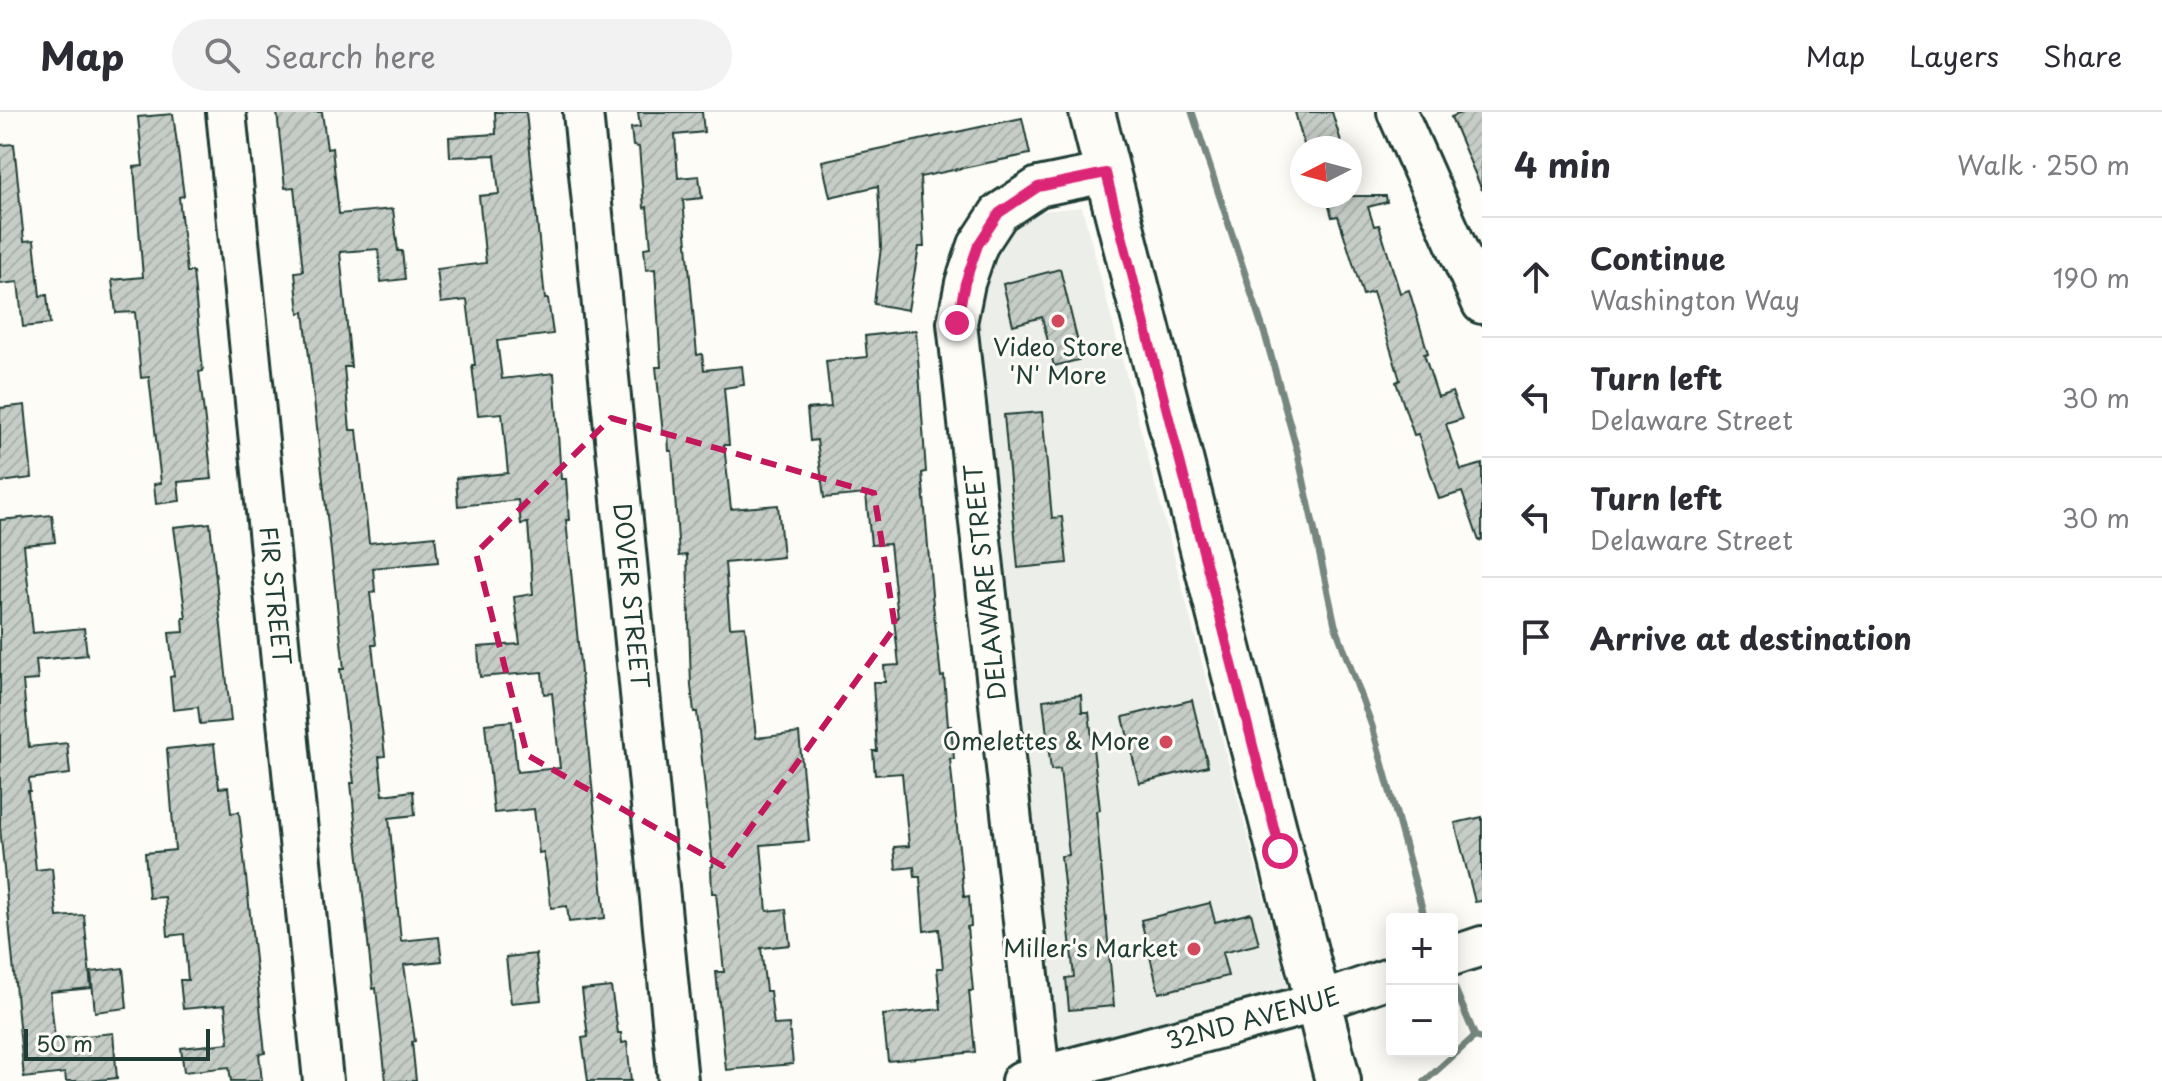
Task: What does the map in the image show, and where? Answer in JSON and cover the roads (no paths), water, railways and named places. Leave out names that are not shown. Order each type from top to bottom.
[{"type":"main road","points":[[1092,112],[1338,1081]]},
{"type":"street","name":"FIR STREET","points":[[226,112],[323,1081]]},
{"type":"street","name":"DOVER STREET","points":[[583,112],[678,1081]]},
{"type":"street","points":[[1397,112],[1482,304]]},
{"type":"street","name":"DELAWARE STREET","points":[[1030,1078],[957,323],[965,283],[978,245],[999,213],[1038,187],[1106,173]]},
{"type":"street","points":[[1458,954],[1482,946]]},
{"type":"street","name":"32ND AVENUE","points":[[1030,1078],[1319,1002],[1386,979]]},
{"type":"waterway","points":[[1192,112],[1266,338],[1297,450],[1335,625],[1372,726],[1423,913]]},
{"type":"waterway","points":[[1453,985],[1475,1036],[1482,1039]]},
{"type":"waterway","points":[[1425,1081],[1475,1036]]},
{"type":"place","name":"Video Store 'N' More","points":[[1058,321]]},
{"type":"place","name":"Omelettes & More","points":[[1166,742]]},
{"type":"place","name":"Miller's Market","points":[[1194,949]]}]
